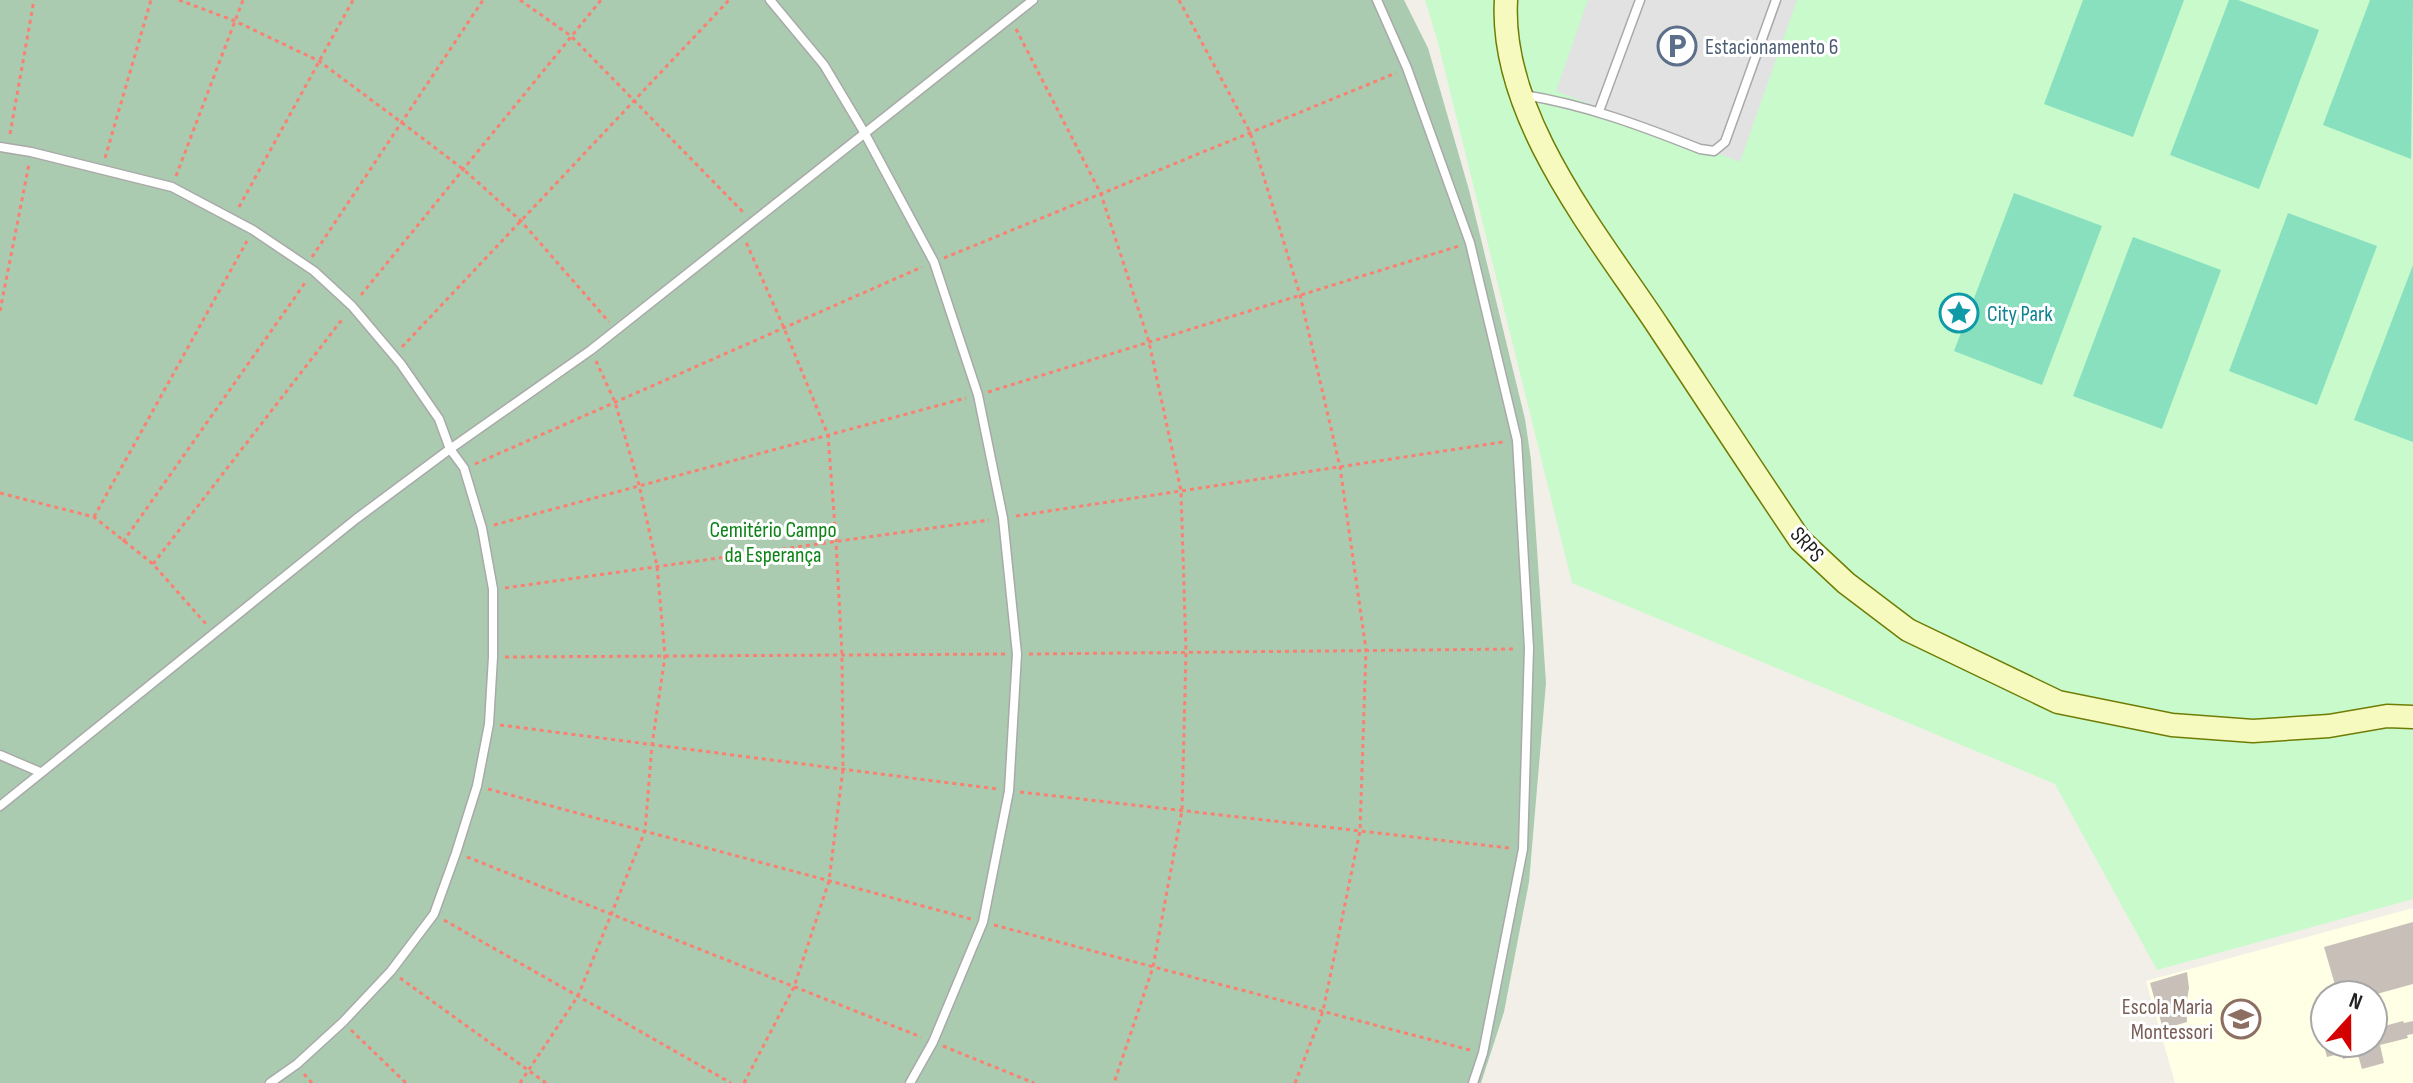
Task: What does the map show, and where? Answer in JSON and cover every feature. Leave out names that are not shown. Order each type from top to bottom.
[{"type":"main road","name":"SRPS","points":[[1506,0],[1507,40],[1519,94],[1559,177],[1800,540],[1846,583],[1908,630],[2058,702],[2172,725],[2253,731],[2329,726],[2387,716],[2413,717]]},
{"type":"main road","name":"SRPS","points":[[2387,716],[2413,702]]},
{"type":"lane","points":[[770,0],[824,65],[934,262],[978,395],[1003,518],[1017,654],[1009,791],[983,922],[933,1042],[910,1083]]},
{"type":"lane","points":[[0,806],[356,519],[591,350],[1033,0]]},
{"type":"lane","points":[[1377,0],[1407,68],[1470,243],[1517,440],[1529,648],[1523,849],[1483,1053],[1473,1083]]},
{"type":"lane","points":[[1599,111],[1640,0]]},
{"type":"lane","points":[[1519,94],[1599,111],[1700,149],[1718,149],[1725,142],[1776,0]]},
{"type":"lane","points":[[4,147],[172,187],[253,230],[310,268],[352,306],[394,356],[439,419],[450,449],[464,468],[482,528],[493,589],[489,724],[477,786],[434,914],[391,971],[343,1022],[297,1064],[270,1083]]},
{"type":"lane","points":[[0,755],[40,772]]},
{"type":"lane","points":[[0,797],[20,789]]},
{"type":"path","points":[[4,147],[34,0]]},
{"type":"path","points":[[102,169],[151,0]]},
{"type":"path","points":[[179,0],[235,21],[319,61],[401,122],[463,169],[521,221],[617,330]]},
{"type":"path","points":[[172,187],[243,0]]},
{"type":"path","points":[[232,219],[353,0]]},
{"type":"path","points":[[123,542],[310,268],[401,122],[483,0]]},
{"type":"path","points":[[520,0],[571,36],[752,222]]},
{"type":"path","points":[[153,564],[352,306],[601,0]]},
{"type":"path","points":[[394,356],[729,0]]},
{"type":"path","points":[[1179,0],[1250,132],[1300,295],[1340,467],[1366,650],[1360,831],[1323,1011],[1295,1083]]},
{"type":"path","points":[[1010,18],[1101,194],[1149,342],[1181,491],[1186,652],[1182,810],[1153,967],[1114,1083]]},
{"type":"path","points":[[0,311],[31,152]]},
{"type":"path","points":[[94,517],[253,230]]},
{"type":"path","points":[[741,231],[828,435],[842,655],[843,769],[829,881],[794,987],[744,1083]]},
{"type":"path","points":[[520,1083],[578,996],[645,831],[652,745],[665,656],[657,566],[639,485],[615,402],[591,350]]},
{"type":"path","points":[[0,493],[94,517],[153,564],[215,633]]},
{"type":"path","points":[[456,853],[1034,1083]]},
{"type":"path","points":[[434,914],[731,1083]]},
{"type":"path","points":[[391,971],[546,1083]]},
{"type":"path","points":[[343,1022],[406,1083]]},
{"type":"shaded area","name":"Estacionamento 6","points":[[1588,0],[1797,0],[1740,162],[1556,91]]},
{"type":"shaded area","name":"Escola Maria Montessori","points":[[2413,908],[2413,1083],[2175,1083],[2146,981]]},
{"type":"green space","name":"Cemitério Campo da Esperança","points":[[0,0],[1404,0],[1428,48],[1469,190],[1525,419],[1531,460],[1546,683],[1529,882],[1504,1012],[1481,1083],[0,1083]]},
{"type":"green space","name":"City Park","points":[[1425,0],[2413,0],[2413,899],[2157,970],[2055,784],[1572,583]]},
{"type":"green space","points":[[2083,0],[2184,0],[2133,137],[2044,104]]},
{"type":"green space","points":[[2229,0],[2238,0],[2319,30],[2259,189],[2170,155]]},
{"type":"green space","points":[[2370,0],[2413,0],[2411,159],[2323,125]]},
{"type":"green space","points":[[2014,193],[2102,226],[2042,385],[1954,351]]},
{"type":"green space","points":[[2288,213],[2377,246],[2317,405],[2229,371]]},
{"type":"green space","points":[[2133,237],[2221,270],[2162,429],[2073,396]]},
{"type":"green space","points":[[2413,265],[2413,442],[2354,420]]},
{"type":"building","points":[[2413,922],[2413,984],[2389,991],[2389,979],[2333,979],[2324,947]]},
{"type":"building","points":[[2187,972],[2187,1022],[2163,1029],[2150,983]]},
{"type":"building","points":[[2413,1021],[2413,1034],[2389,1043],[2389,1025]]},
{"type":"building","points":[[2359,1059],[2383,1059],[2384,1063],[2362,1069]]},
{"type":"place","name":"Estacionamento 6","points":[[1677,46]]},
{"type":"place","name":"City Park","points":[[1959,313]]},
{"type":"place","name":"Escola Maria Montessori","points":[[2241,1019]]}]
